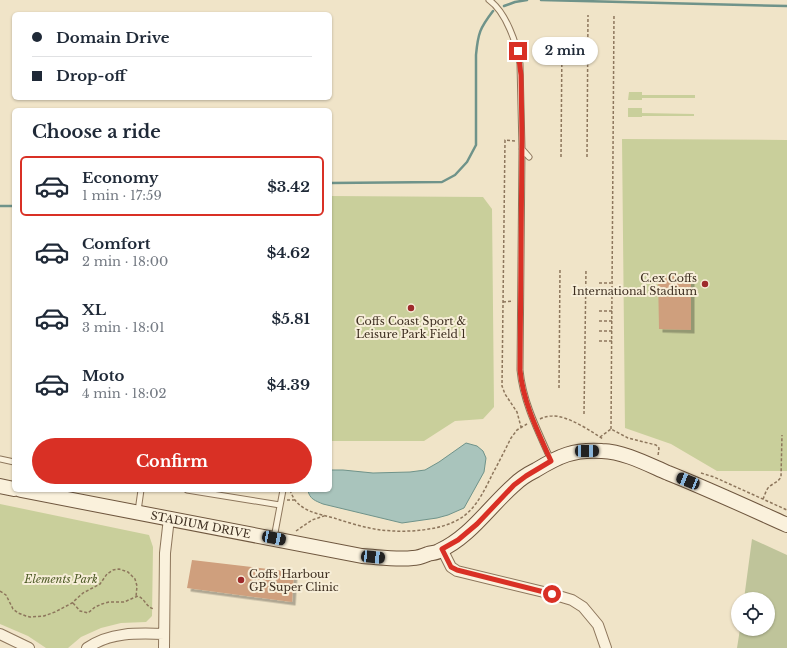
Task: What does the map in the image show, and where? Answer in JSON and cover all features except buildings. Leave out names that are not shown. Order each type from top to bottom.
[{"type":"main road","name":"STADIUM DRIVE","points":[[32,492],[362,556],[395,559],[414,558],[439,551],[458,540],[477,524],[514,485],[558,457],[574,452],[602,451],[617,453],[632,458],[787,525]]},
{"type":"main road","points":[[0,486],[12,489]]},
{"type":"street","points":[[164,648],[165,553],[169,518]]},
{"type":"street","points":[[442,549],[451,567],[457,570],[572,600],[583,607],[598,625],[606,648]]},
{"type":"street","points":[[0,634],[29,648]]},
{"type":"street","points":[[87,648],[106,638],[119,635],[164,634]]},
{"type":"lane","points":[[489,0],[500,10],[515,40],[518,51],[521,75],[522,149],[521,383],[526,402],[551,461]]},
{"type":"lane","points":[[522,149],[528,157]]},
{"type":"lane","points":[[0,459],[12,462]]},
{"type":"lane","points":[[138,512],[141,492]]},
{"type":"lane","points":[[199,492],[280,505]]},
{"type":"lane","points":[[274,538],[283,492]]},
{"type":"path","points":[[611,429],[614,14]]},
{"type":"path","points":[[587,157],[588,15]]},
{"type":"path","points":[[561,157],[562,42]]},
{"type":"path","points":[[517,141],[505,140],[502,386],[505,394],[517,412],[521,427]]},
{"type":"path","points":[[559,388],[560,269]]},
{"type":"path","points":[[584,414],[586,269]]},
{"type":"path","points":[[599,283],[612,283]]},
{"type":"path","points":[[599,293],[612,293]]},
{"type":"path","points":[[503,302],[515,301]]},
{"type":"path","points":[[599,311],[612,311]]},
{"type":"path","points":[[599,321],[612,321]]},
{"type":"path","points":[[599,331],[612,331]]},
{"type":"path","points":[[599,341],[612,341]]},
{"type":"path","points":[[291,492],[299,504],[307,509],[376,529],[422,529],[440,526],[464,516],[469,511],[483,492],[513,434],[527,424]]},
{"type":"path","points":[[600,437],[611,429]]},
{"type":"path","points":[[611,429],[628,438],[656,445],[659,450],[658,458]]},
{"type":"path","points":[[763,499],[769,487],[781,477],[782,435]]},
{"type":"path","points":[[292,542],[294,533],[301,527],[312,520],[325,515]]},
{"type":"path","points":[[0,591],[6,596],[15,611],[26,616],[34,617],[48,615],[72,603],[83,593],[100,584],[107,574],[116,570],[123,570],[134,577],[137,586],[136,597]]},
{"type":"path","points":[[72,603],[80,611],[88,613],[95,607],[102,604],[109,602],[124,602],[140,596],[149,607],[156,609]]},
{"type":"green space","points":[[629,92],[642,92],[642,95],[695,95],[695,98],[642,98],[642,100],[628,100]]},
{"type":"green space","points":[[628,108],[642,108],[642,113],[694,114],[694,116],[628,117]]},
{"type":"green space","name":"C.ex Coffs International Stadium","points":[[622,139],[787,140],[787,471],[717,471],[671,444],[625,428]]},
{"type":"green space","name":"Coffs Coast Sport & Leisure Park Field 1","points":[[332,196],[483,197],[492,209],[494,407],[483,419],[455,421],[424,441],[332,441]]},
{"type":"green space","name":"Elements Park","points":[[0,504],[149,535],[153,547],[152,616],[146,622],[121,623],[101,628],[81,637],[68,648],[46,648],[28,636],[0,624]]},
{"type":"green space","points":[[752,539],[787,555],[787,648],[737,648],[739,636],[775,636],[775,592],[745,592]]},
{"type":"water","points":[[466,443],[477,446],[483,451],[486,458],[484,472],[464,508],[437,518],[402,523],[323,504],[313,499],[309,492],[332,492],[332,470],[373,473],[410,472],[425,470]]},
{"type":"waterway","points":[[504,6],[527,0]]},
{"type":"waterway","points":[[541,0],[787,6]]},
{"type":"waterway","points":[[332,183],[442,182],[455,175],[467,162],[476,145],[477,47],[480,31],[493,11]]},
{"type":"waterway","points":[[0,206],[12,206]]},
{"type":"place","name":"C.ex Coffs International Stadium","points":[[705,284]]},
{"type":"place","name":"Coffs Coast Sport & Leisure Park Field 1","points":[[411,308]]},
{"type":"place","name":"Coffs Harbour GP Super Clinic","points":[[241,580]]},
{"type":"route","points":[[518,51],[521,75],[522,139],[521,383],[526,402],[551,461],[514,485],[477,524],[458,540],[442,549],[451,567],[457,570],[552,594]]}]
